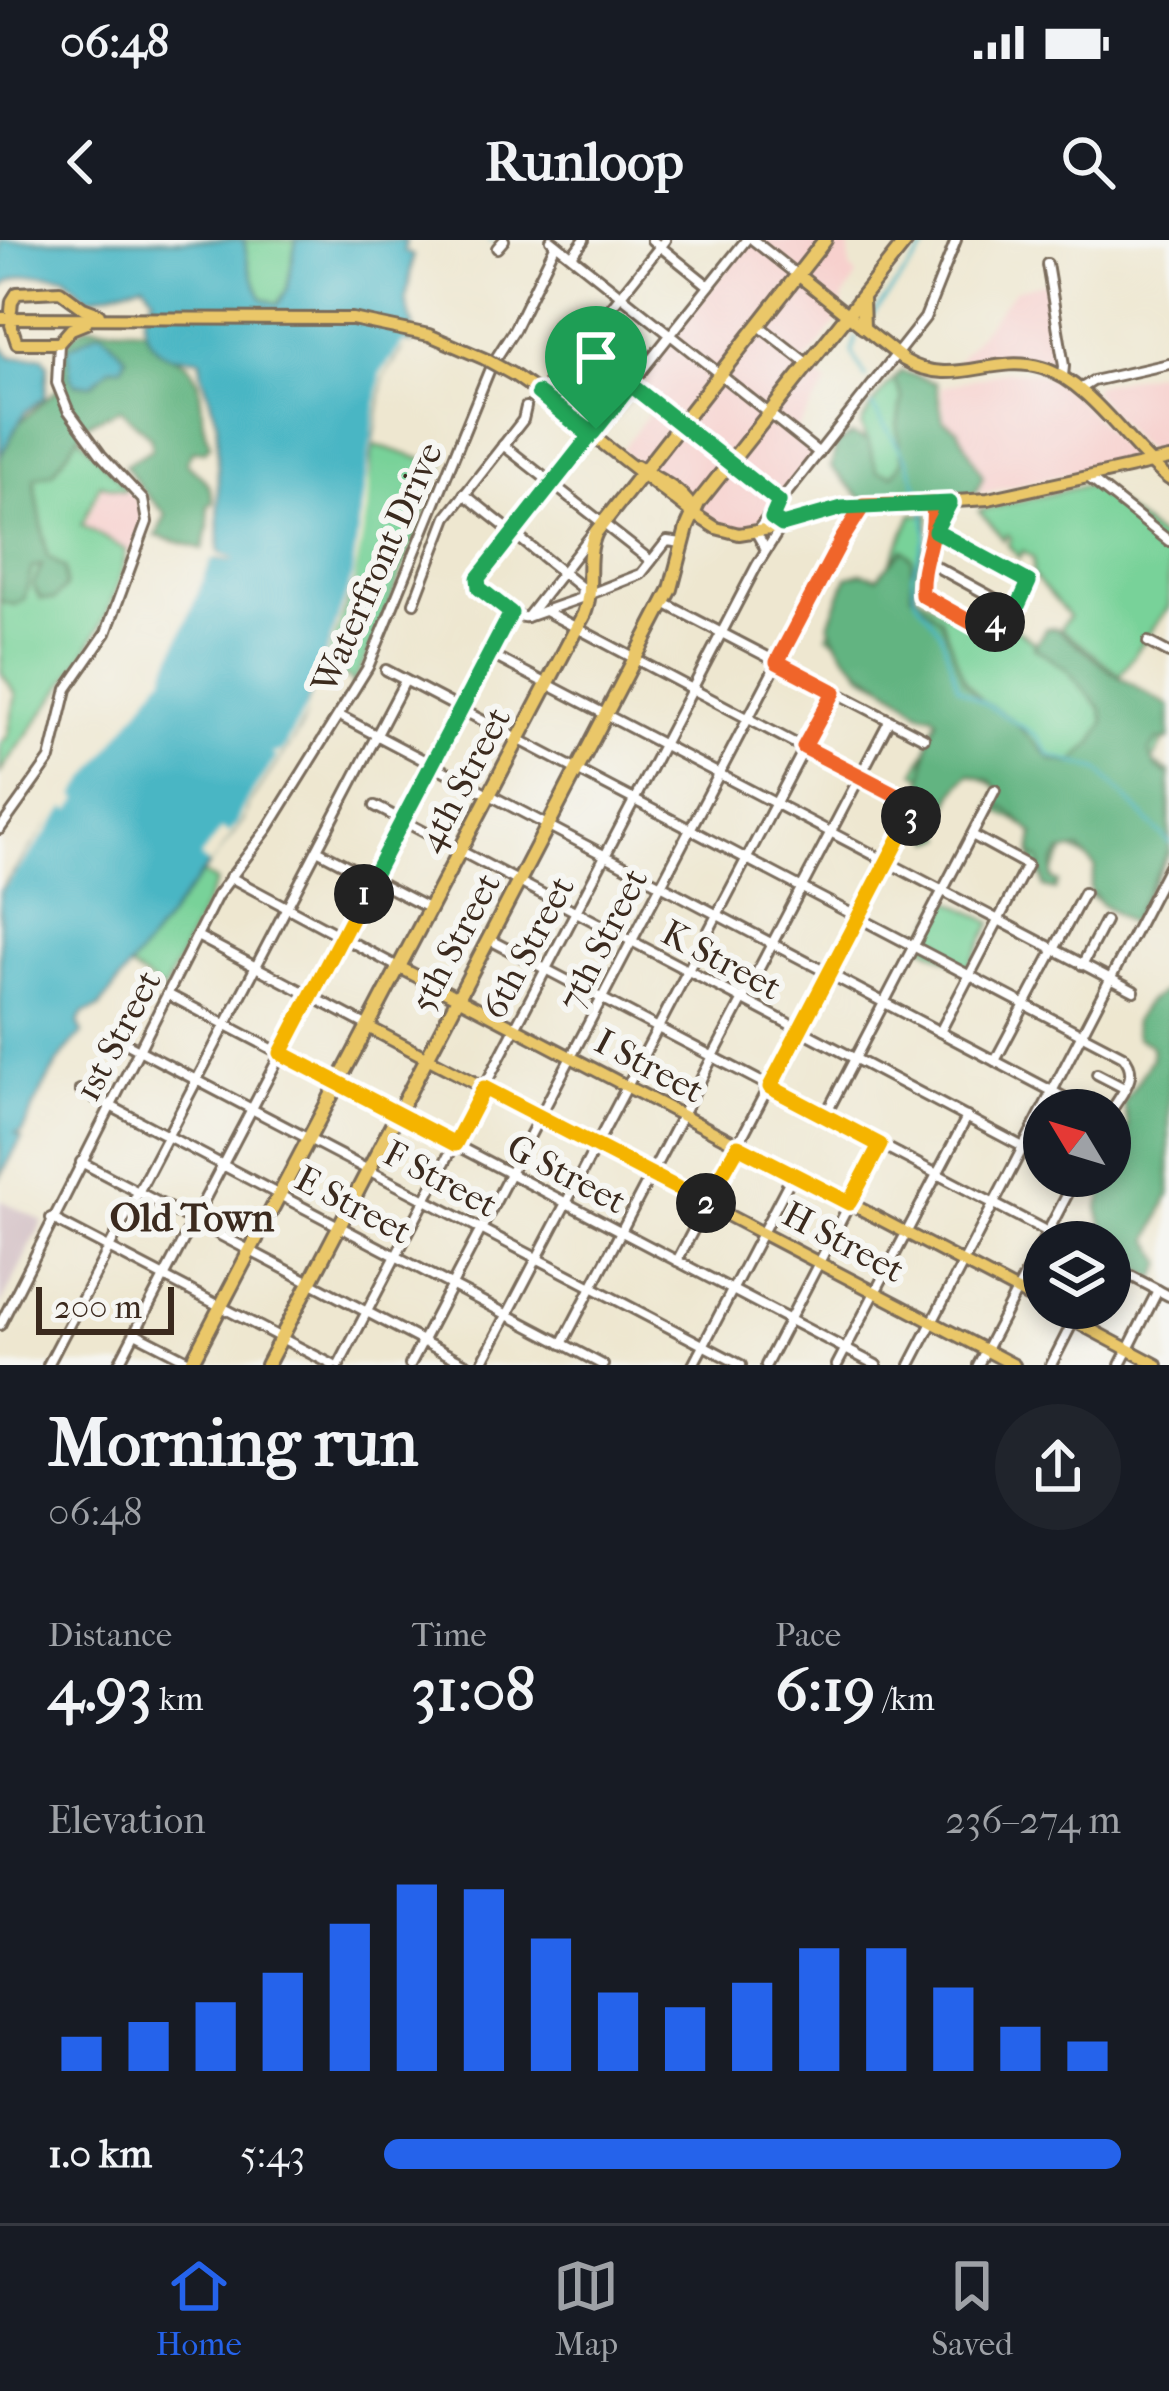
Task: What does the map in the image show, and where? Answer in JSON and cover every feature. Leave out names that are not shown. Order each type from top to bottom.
[{"type":"highway","points":[[599,528],[825,240]]},
{"type":"highway","name":"5th Street","points":[[267,1365],[664,603],[677,576],[694,512],[907,240]]},
{"type":"highway","points":[[863,327],[860,309],[865,293]]},
{"type":"highway","name":"4th Street","points":[[192,1364],[576,628],[587,594],[589,554],[599,528]]},
{"type":"main road","points":[[798,275],[897,354],[934,374],[1012,364],[1063,376],[1169,479]]},
{"type":"main road","points":[[57,358],[52,350],[16,343],[8,318],[17,293],[54,290],[83,308],[113,318]]},
{"type":"main road","points":[[40,318],[68,310],[68,297]]},
{"type":"main road","points":[[8,318],[327,317],[372,322],[445,341],[514,375],[724,531],[756,532],[842,508],[988,500],[1169,459]]},
{"type":"main road","points":[[8,318],[55,326],[59,343]]},
{"type":"main road","points":[[35,345],[59,343],[80,324],[113,318]]},
{"type":"main road","name":"I Street","points":[[399,967],[1023,1294]]},
{"type":"main road","name":"H Street","points":[[368,1027],[1014,1365]]},
{"type":"main road","name":"I Street","points":[[1099,1329],[1157,1365]]},
{"type":"street","points":[[545,264],[556,255],[570,255],[584,240]]},
{"type":"street","points":[[683,543],[667,541],[641,574],[527,617],[518,618],[477,582],[749,240],[798,275]]},
{"type":"street","points":[[763,554],[765,544],[756,532],[928,313],[956,240]]},
{"type":"street","points":[[554,242],[819,453]]},
{"type":"street","name":"Waterfront Drive","points":[[230,878],[340,716],[379,646],[490,366],[514,330],[554,242]]},
{"type":"street","points":[[549,379],[582,345],[659,242],[709,286]]},
{"type":"street","points":[[1047,264],[1063,376]]},
{"type":"street","points":[[758,325],[808,364]]},
{"type":"street","points":[[557,326],[730,463],[776,506]]},
{"type":"street","points":[[0,829],[50,760],[68,689],[106,633],[147,522],[148,508],[68,410],[57,383],[59,343]]},
{"type":"street","points":[[1080,389],[1093,381],[1169,364]]},
{"type":"street","points":[[414,604],[443,525],[524,416],[526,406]]},
{"type":"street","points":[[503,445],[599,528],[651,561]]},
{"type":"street","points":[[1088,477],[1169,541]]},
{"type":"street","points":[[464,494],[587,594]]},
{"type":"street","points":[[935,531],[1029,582],[1014,609],[981,628],[923,597],[924,560],[935,531],[950,503]]},
{"type":"street","points":[[933,504],[935,531]]},
{"type":"street","points":[[776,506],[772,518],[782,525]]},
{"type":"street","name":"7th Street","points":[[410,1365],[863,506]]},
{"type":"street","points":[[842,508],[847,515],[842,539]]},
{"type":"street","name":"6th Street","points":[[336,1365],[782,525]]},
{"type":"street","points":[[527,617],[599,528]]},
{"type":"street","points":[[924,560],[1014,609]]},
{"type":"street","points":[[664,603],[924,739]]},
{"type":"street","points":[[545,611],[915,807],[677,1261]]},
{"type":"street","points":[[118,1365],[511,613]]},
{"type":"street","points":[[1148,642],[1169,653]]},
{"type":"street","points":[[490,654],[1134,991]]},
{"type":"street","points":[[386,670],[1123,1056],[1133,1071],[1124,1088],[1097,1074]]},
{"type":"street","points":[[61,1365],[49,1362],[405,681]]},
{"type":"street","points":[[481,1365],[834,692]]},
{"type":"street","points":[[340,716],[1048,1089]]},
{"type":"street","points":[[562,1344],[889,721]]},
{"type":"street","points":[[825,1116],[994,790]]},
{"type":"street","name":"K Street","points":[[375,806],[1023,1147]]},
{"type":"street","points":[[940,1032],[1027,865],[972,835]]},
{"type":"street","points":[[316,850],[429,909]]},
{"type":"street","points":[[1053,1089],[1169,866]]},
{"type":"street","name":"I Street","points":[[230,878],[399,967]]},
{"type":"street","name":"1st Street","points":[[51,1218],[230,878]]},
{"type":"street","points":[[995,1061],[1084,893]]},
{"type":"street","points":[[1082,964],[1105,921]]},
{"type":"street","name":"H Street","points":[[199,938],[368,1027]]},
{"type":"street","points":[[489,939],[1026,1221]]},
{"type":"street","name":"G Street","points":[[169,995],[876,1365]]},
{"type":"street","name":"F Street","points":[[116,1038],[741,1365]]},
{"type":"street","name":"E Street","points":[[80,1090],[603,1365]]},
{"type":"street","points":[[837,1365],[967,1117]]},
{"type":"street","points":[[766,1365],[880,1145]]},
{"type":"street","points":[[910,1365],[1023,1147]]},
{"type":"street","points":[[81,1162],[468,1365]]},
{"type":"street","points":[[693,1365],[793,1174]]},
{"type":"street","points":[[0,1325],[51,1218],[336,1365]]},
{"type":"street","points":[[1131,1276],[1169,1296]]},
{"type":"street","points":[[978,1365],[1023,1281]]},
{"type":"street","points":[[1120,1365],[1158,1290]]},
{"type":"street","points":[[1051,1365],[1069,1329]]},
{"type":"street","points":[[135,1333],[192,1364]]},
{"type":"shaded area","points":[[749,240],[854,240],[849,248],[850,268],[857,276],[843,298],[842,315],[804,364],[827,384],[795,432],[818,450],[756,530],[730,528],[706,515],[620,452],[658,401],[636,383]]},
{"type":"shaded area","points":[[1046,282],[1057,364],[1013,358],[951,369],[1015,290]]},
{"type":"shaded area","points":[[1169,370],[1169,453],[1153,455],[1092,391],[1095,385]]},
{"type":"shaded area","points":[[1006,371],[1036,373],[1067,387],[1132,459],[979,494],[985,476],[959,429],[945,419],[941,387]]},
{"type":"shaded area","points":[[104,482],[132,494],[141,506],[144,516],[132,554],[84,527]]},
{"type":"shaded area","points":[[0,1200],[43,1221],[0,1307]]},
{"type":"green space","points":[[197,240],[304,240],[284,329]]},
{"type":"green space","points":[[88,326],[146,329],[167,355],[187,363],[199,382],[210,445],[205,451],[192,451],[186,462],[204,479],[212,495],[203,549],[156,536],[166,514],[125,465],[152,449],[150,437],[120,409],[87,424],[53,473],[34,478],[47,556],[65,568],[66,587],[54,600],[40,598],[33,585],[42,565],[32,568],[24,600],[15,605],[0,601],[0,457],[19,423],[62,385],[63,350],[71,336]]},
{"type":"green space","points":[[901,371],[936,383],[943,420],[958,430],[983,477],[975,494],[862,499],[831,467],[837,444],[851,435],[868,441],[877,471],[893,475],[902,462],[897,428],[902,397],[894,380]]},
{"type":"green space","points":[[381,373],[370,458],[372,445],[445,461],[353,685],[349,678],[321,670],[351,591],[363,516],[287,714]]},
{"type":"green space","points":[[894,380],[902,397],[897,428],[903,461],[892,476],[877,471],[861,425]]},
{"type":"green space","points":[[78,435],[126,488],[100,484],[82,525],[126,550],[120,579],[94,638],[0,773],[0,744],[8,736],[16,694],[2,674],[0,601],[25,582],[32,567],[44,565],[33,585],[40,598],[47,556],[34,478],[53,473]]},
{"type":"green space","points":[[1092,484],[1169,545],[1169,606],[1120,675],[1060,629],[1069,616],[1033,575],[1033,558],[1023,551],[1019,558],[1008,545],[1011,538],[1007,534],[1004,540],[979,511]]},
{"type":"green space","points":[[913,514],[929,515],[916,594],[976,630],[1006,622],[1166,737],[1152,762],[1169,772],[1169,853],[1134,919],[1090,896],[1104,868],[1067,847],[1048,880],[1030,871],[1037,832],[994,809],[1002,789],[965,770],[941,814],[920,803],[931,781],[915,772],[942,722],[938,712],[863,675],[841,643],[827,635],[858,576],[871,582],[884,576]]},
{"type":"green space","points":[[903,549],[912,558],[911,594],[941,619],[964,680],[1052,760],[1072,763],[1094,741],[1104,722],[1101,709],[1066,669],[1034,647],[1046,628],[1057,629],[1116,675],[1169,706],[1169,740],[1157,740],[1149,753],[1156,768],[1169,775],[1169,850],[1130,923],[1102,905],[1090,890],[1095,867],[1079,849],[1061,852],[1053,864],[1052,879],[1058,882],[1055,890],[1044,887],[1040,860],[1031,855],[1034,834],[1005,808],[992,806],[999,791],[991,781],[969,774],[949,803],[945,838],[933,841],[931,812],[919,800],[937,719],[851,661],[829,624],[847,577],[861,573],[877,577]]},
{"type":"green space","points":[[207,863],[201,872],[216,882],[164,991],[128,967],[99,1008],[86,1012],[142,925]]},
{"type":"green space","points":[[945,898],[992,923],[967,970],[920,945]]},
{"type":"green space","points":[[1169,993],[1169,1195],[1150,1239],[1163,1263],[1156,1279],[1131,1265],[1131,1221],[1101,1221],[1098,1208],[1102,1197],[1131,1197],[1131,1092],[1152,1058],[1151,1045],[1136,1037],[1134,1022],[1147,1002]]},
{"type":"water","points":[[0,240],[244,240],[249,269],[262,298],[278,304],[287,289],[296,240],[406,240],[404,251],[413,256],[406,300],[413,327],[412,343],[406,344],[383,377],[353,581],[299,730],[248,804],[243,820],[99,1008],[84,1013],[78,1023],[83,1033],[56,1066],[22,1132],[16,1134],[22,1138],[0,1177],[0,891],[164,671],[211,558],[233,560],[219,552],[217,421],[201,359],[170,356],[154,346],[144,321],[154,297],[144,283],[88,298],[65,276],[38,275],[20,277],[0,291]]},
{"type":"water","points":[[103,332],[126,357],[122,367],[111,367],[92,384],[75,384],[68,348]]},
{"type":"water","points":[[0,344],[11,357],[43,357],[48,365],[45,397],[25,412],[0,457]]},
{"type":"pier","points":[[403,343],[411,344],[400,351],[383,378],[354,580],[312,702],[295,736],[248,804],[243,820],[210,865],[200,857],[222,829],[229,833],[237,824],[246,801],[277,757],[271,754],[282,751],[309,702],[351,581],[381,373]]},
{"type":"pier","points":[[216,553],[236,560],[211,561],[164,675],[75,795],[79,799],[71,810],[66,807],[0,895],[163,667],[209,556]]},
{"type":"waterway","points":[[870,318],[932,240]]},
{"type":"waterway","points":[[856,337],[852,352],[866,378]]},
{"type":"waterway","points":[[872,406],[908,461],[921,499]]},
{"type":"waterway","points":[[924,508],[926,535],[912,574],[914,596],[941,633],[958,687],[1037,736],[1049,755],[1099,770],[1169,843]]},
{"type":"district","name":"Old Town","points":[[192,1217]]},
{"type":"route","points":[[596,429],[593,433],[538,393],[590,436],[478,578],[479,588],[511,613],[281,1053],[455,1144],[484,1088],[708,1204],[738,1146],[849,1203],[880,1145],[770,1087],[915,807],[804,747],[834,692],[777,662],[863,506],[933,504],[935,531],[923,565],[922,595],[978,627],[989,626],[1018,606],[1029,582],[935,531],[950,503],[863,506],[842,508],[782,525],[772,518],[779,502],[631,385],[596,429]]}]
